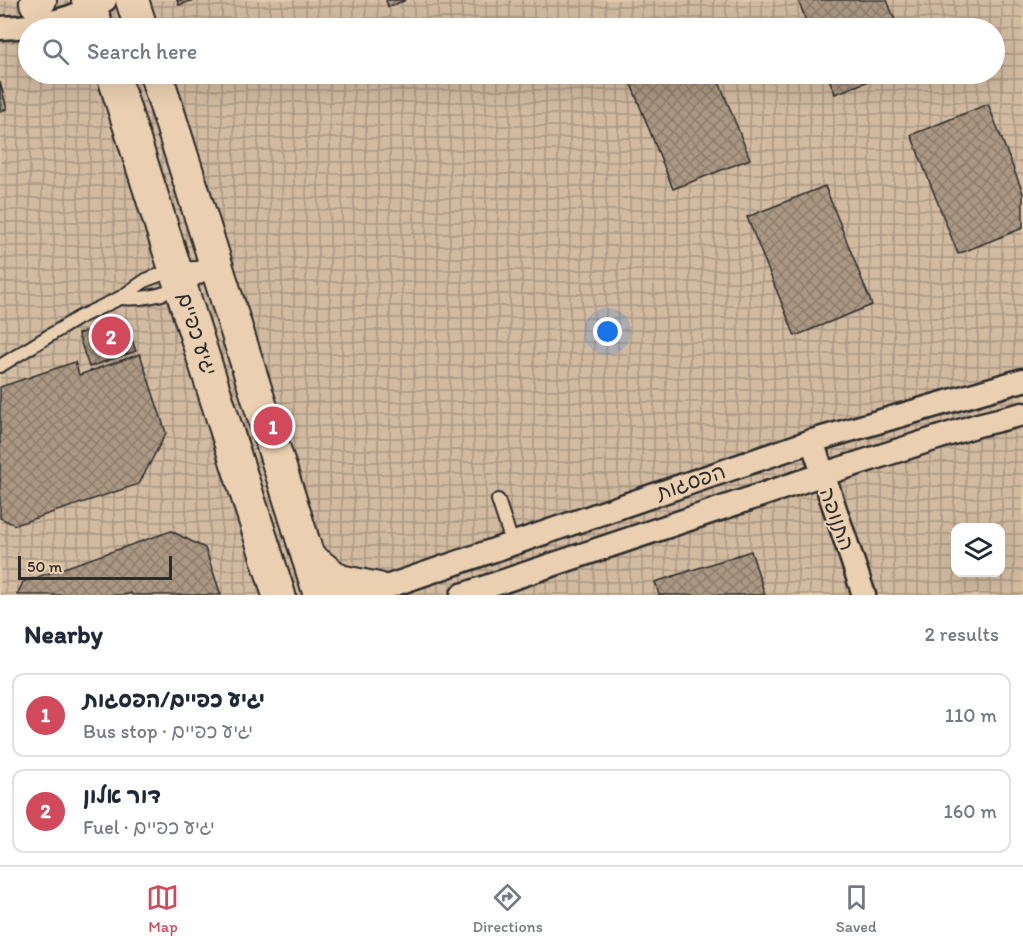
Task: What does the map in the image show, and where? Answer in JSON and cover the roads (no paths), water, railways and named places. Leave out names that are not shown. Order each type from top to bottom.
[{"type":"street","points":[[132,0],[138,18]]},
{"type":"street","points":[[0,27],[40,1]]},
{"type":"street","points":[[63,18],[95,10]]},
{"type":"street","points":[[0,27],[18,25]]},
{"type":"street","name":"יגיע כפיים","points":[[115,84],[279,595]]},
{"type":"street","name":"יגיע כפיים","points":[[159,84],[320,595]]},
{"type":"street","name":"הפסגות","points":[[370,592],[812,441],[1023,380]]},
{"type":"street","name":"הפסגות","points":[[462,595],[821,475],[978,425],[1023,414]]},
{"type":"street","name":"התנופה","points":[[812,441],[821,475],[864,595]]},
{"type":"street","points":[[308,557],[339,581],[370,592]]},
{"type":"lane","points":[[0,366],[78,318],[120,298],[146,280],[179,279],[216,267]]},
{"type":"lane","points":[[120,298],[155,297],[179,279],[216,267]]},
{"type":"lane","points":[[498,500],[512,542]]},
{"type":"place","name":"דור אלון","points":[[111,336]]},
{"type":"place","name":"יגיע כפיים/הפסגות","points":[[273,426]]}]
